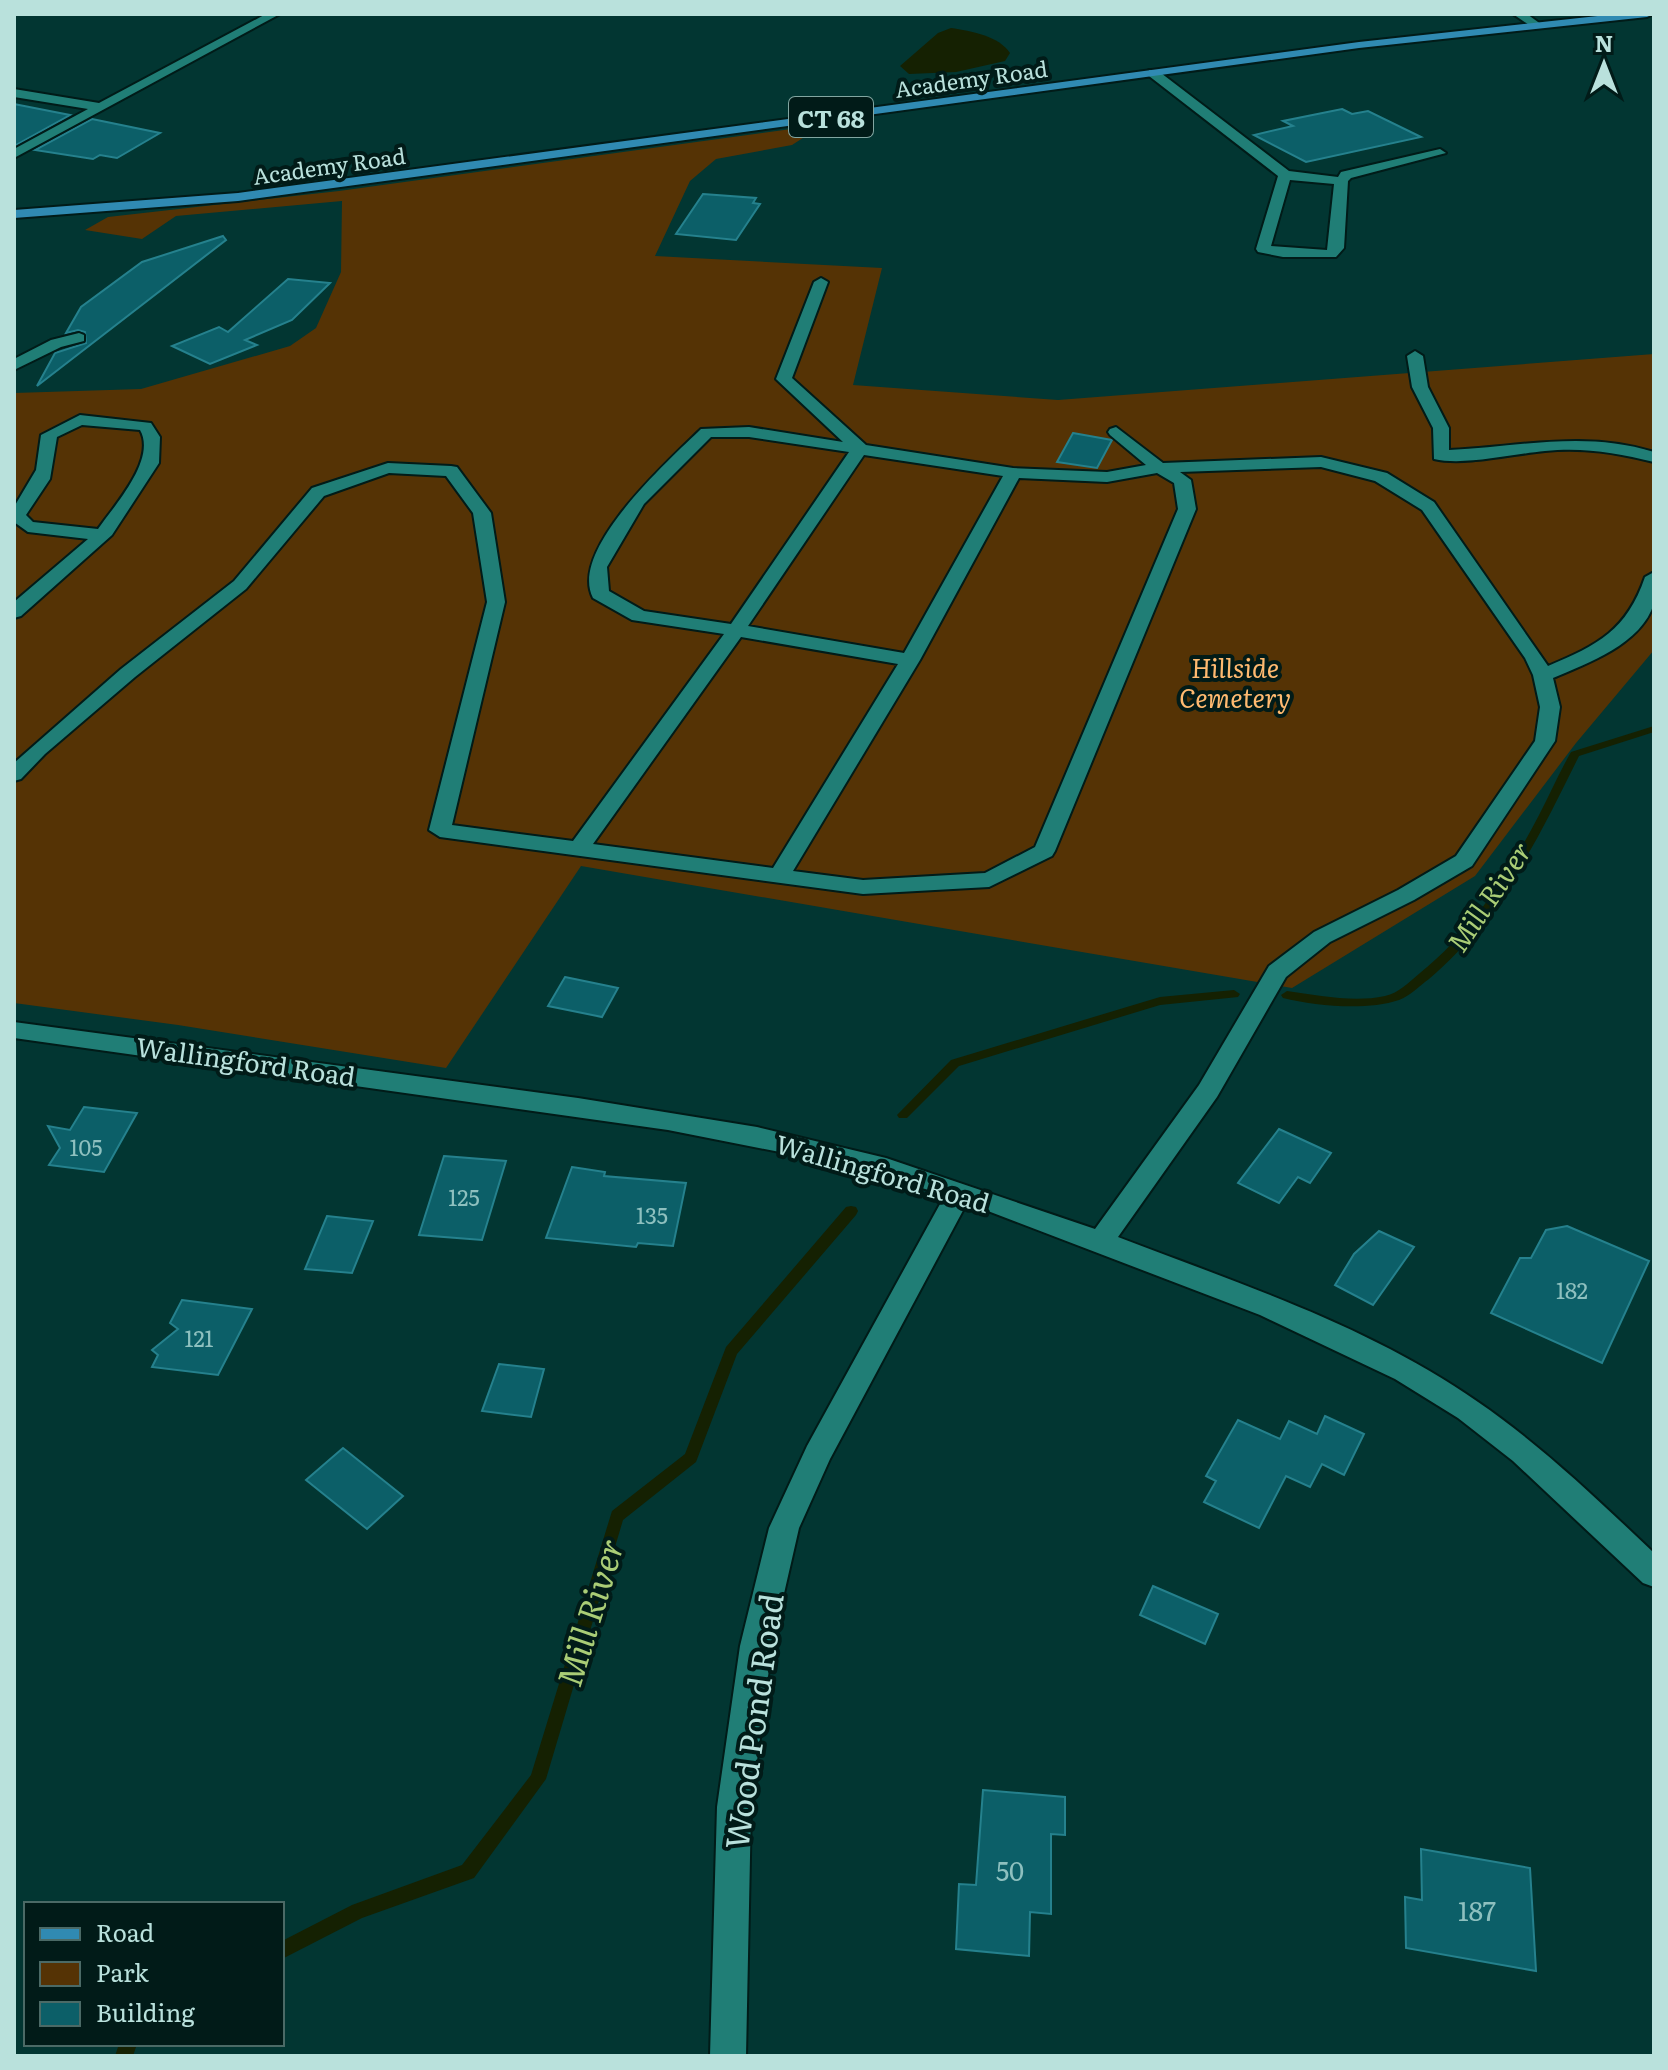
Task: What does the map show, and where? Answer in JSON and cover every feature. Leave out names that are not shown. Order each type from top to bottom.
[{"type":"main road","name":"Academy Road","points":[[14,214],[151,206],[253,195],[1359,45],[1647,14]]},
{"type":"street","points":[[14,154],[274,14]]},
{"type":"street","points":[[1519,14],[1536,25]]},
{"type":"street","points":[[1153,73],[1285,175],[1341,181]]},
{"type":"street","points":[[14,93],[98,107]]},
{"type":"street","points":[[1285,175],[1263,249],[1283,253],[1331,254],[1337,248],[1341,181],[1346,175],[1440,153]]},
{"type":"street","points":[[821,282],[784,379],[860,448]]},
{"type":"street","points":[[14,365],[56,343],[79,338]]},
{"type":"street","points":[[1415,356],[1420,387],[1441,428],[1440,455],[1474,455],[1590,444],[1628,448],[1654,457]]},
{"type":"street","points":[[14,612],[103,535],[151,463],[152,437],[145,426],[80,420],[49,435],[49,464],[41,485],[17,515],[28,527],[103,535]]},
{"type":"street","points":[[910,660],[639,616],[600,594],[598,567],[637,501],[707,432],[749,432],[1013,473],[1107,477],[1159,468],[1321,462],[1381,477],[1428,506],[1494,597],[1543,675],[1550,707],[1545,741],[1464,861],[1406,895],[1322,937],[1277,972],[1208,1091],[1100,1242]]},
{"type":"street","points":[[14,775],[38,750],[128,673],[240,585],[318,492],[388,468],[451,471],[482,513],[496,602],[440,830],[863,887],[989,880],[1044,851],[1187,509],[1182,480],[1159,468],[1116,432]]},
{"type":"street","points":[[578,850],[736,630],[860,448]]},
{"type":"street","points":[[779,876],[910,660],[1013,473]]},
{"type":"street","points":[[1543,675],[1590,656],[1626,634],[1648,604],[1654,577]]},
{"type":"street","name":"Wallingford Road","points":[[14,1030],[643,1115],[847,1157],[960,1191],[1100,1242],[1354,1343],[1438,1391],[1534,1460],[1654,1573]]},
{"type":"street","name":"Wood Pond Road","points":[[728,2056],[734,1807],[756,1646],[784,1528],[824,1441],[960,1191]]},
{"type":"green space","name":"Hillside Cemetery","points":[[806,127],[806,136],[792,145],[716,159],[690,181],[655,256],[882,268],[853,385],[1058,400],[1654,354],[1654,650],[1576,743],[1475,876],[1292,988],[581,866],[446,1068],[178,1025],[14,1003],[14,393],[141,389],[290,346],[316,328],[341,272],[342,201],[176,216],[142,239],[85,230],[108,217],[339,191]]},
{"type":"shaded area","points":[[951,28],[992,38],[1010,53],[1005,61],[956,72],[909,74],[900,66],[938,33]]},
{"type":"building","points":[[14,104],[70,115],[14,146]]},
{"type":"building","points":[[1342,109],[1352,114],[1368,111],[1421,137],[1306,162],[1254,135],[1293,126],[1283,121]]},
{"type":"building","points":[[92,119],[160,133],[117,158],[100,155],[93,159],[35,150]]},
{"type":"building","points":[[703,194],[756,198],[753,203],[760,204],[736,240],[676,234]]},
{"type":"building","points":[[223,236],[226,240],[37,386],[55,353],[86,343],[85,332],[66,333],[81,307],[142,262]]},
{"type":"building","points":[[288,279],[330,283],[292,320],[245,340],[257,345],[210,364],[172,346],[219,327],[228,332]]},
{"type":"building","points":[[1073,433],[1112,440],[1097,468],[1057,462]]},
{"type":"building","points":[[565,977],[618,988],[602,1017],[548,1006]]},
{"type":"building","points":[[84,1107],[137,1113],[104,1172],[49,1165],[60,1148],[48,1126],[70,1130]]},
{"type":"building","points":[[1279,1129],[1331,1153],[1310,1183],[1298,1177],[1279,1203],[1238,1183]]},
{"type":"building","points":[[444,1156],[506,1161],[482,1240],[419,1235]]},
{"type":"building","points":[[572,1167],[605,1172],[604,1176],[686,1183],[673,1246],[638,1243],[636,1247],[546,1238]]},
{"type":"building","points":[[327,1216],[373,1221],[352,1273],[305,1269]]},
{"type":"building","points":[[1567,1226],[1649,1261],[1602,1363],[1491,1313],[1520,1258],[1531,1258],[1546,1230]]},
{"type":"building","points":[[1379,1231],[1414,1247],[1373,1305],[1335,1285],[1354,1254]]},
{"type":"building","points":[[182,1300],[252,1309],[218,1375],[152,1367],[158,1355],[152,1350],[178,1329],[170,1323]]},
{"type":"building","points":[[499,1364],[544,1369],[531,1417],[482,1411]]},
{"type":"building","points":[[1325,1416],[1364,1434],[1344,1475],[1322,1464],[1310,1487],[1286,1476],[1259,1528],[1204,1502],[1216,1481],[1206,1476],[1238,1420],[1280,1439],[1289,1421],[1317,1434]]},
{"type":"building","points":[[343,1448],[403,1496],[367,1529],[306,1480]]},
{"type":"building","points":[[1153,1586],[1218,1614],[1205,1644],[1140,1615]]},
{"type":"building","points":[[983,1790],[1065,1797],[1065,1835],[1051,1834],[1051,1914],[1030,1912],[1029,1956],[956,1949],[959,1884],[976,1885]]},
{"type":"building","points":[[1421,1849],[1530,1868],[1536,1971],[1406,1948],[1405,1897],[1422,1900]]},
{"type":"waterway","name":"Mill River","points":[[1287,995],[1372,1002],[1404,993],[1443,961],[1489,908],[1527,847],[1575,754],[1654,729]]},
{"type":"waterway","name":"Mill River","points":[[903,1115],[955,1063],[1160,1001],[1234,994]]},
{"type":"waterway","name":"Mill River","points":[[284,1949],[358,1911],[468,1872],[538,1779],[617,1516],[691,1458],[731,1351],[851,1211]]},
{"type":"waterway","name":"Mill River","points":[[124,2056],[127,2046]]}]
